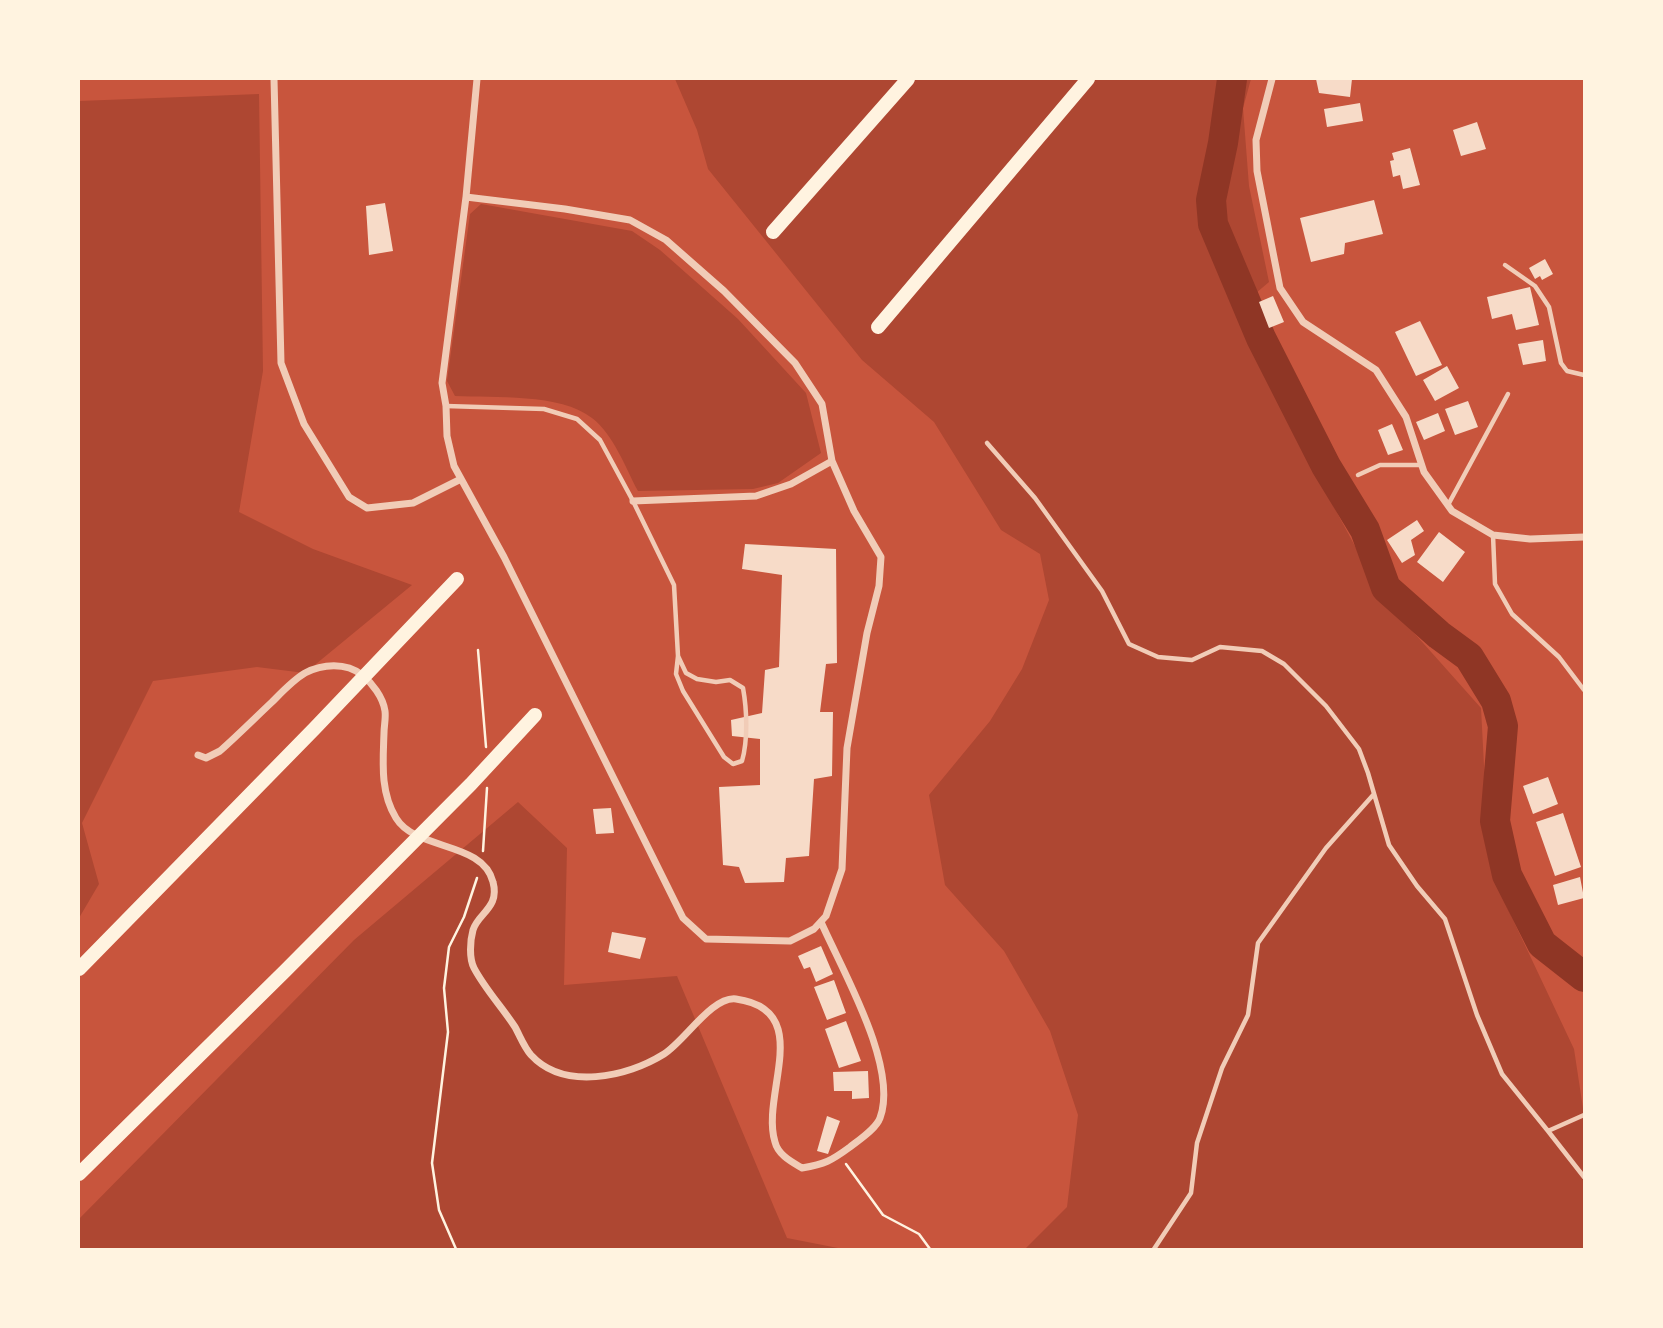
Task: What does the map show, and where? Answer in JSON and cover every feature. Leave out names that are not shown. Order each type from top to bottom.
[{"type":"highway","points":[[773,232],[908,79]]},
{"type":"highway","points":[[878,327],[1087,79]]},
{"type":"highway","points":[[79,969],[457,579]]},
{"type":"highway","points":[[79,1174],[471,784],[535,715]]},
{"type":"street","points":[[274,79],[281,363],[304,424],[349,497],[366,508],[413,503],[461,479]]},
{"type":"street","points":[[466,197],[630,220],[666,240],[724,291],[795,363],[822,404],[832,461],[854,512],[881,557],[878,586],[847,748],[842,869],[826,916],[814,929],[790,941],[706,939],[683,918],[504,557],[454,466],[447,436],[442,383],[466,197],[477,79]]},
{"type":"street","points":[[1272,79],[1256,140],[1264,215],[1280,288],[1303,322],[1376,370],[1406,417],[1424,472],[1452,511],[1493,535],[1530,539],[1584,537]]},
{"type":"street","points":[[633,501],[756,496],[791,484],[832,461]]},
{"type":"street","points":[[198,755],[206,758],[220,751],[305,673],[325,666],[344,666],[358,671],[370,682],[385,710],[382,776],[395,817],[404,829],[464,853],[477,861],[487,870],[493,882],[494,897],[487,913],[473,929],[473,966],[531,1054],[547,1068],[576,1077],[632,1069],[664,1054],[717,1005],[732,999],[768,1010],[778,1027],[781,1051],[773,1121],[775,1144],[785,1158],[802,1168],[827,1164],[859,1141],[880,1120],[884,1097],[882,1068],[872,1035],[821,922]]},
{"type":"lane","points":[[1505,265],[1535,286],[1549,307],[1561,363],[1567,371],[1584,375]]},
{"type":"lane","points":[[1448,505],[1508,394]]},
{"type":"lane","points":[[446,407],[544,409],[577,419],[600,440],[674,585],[678,656],[676,674],[683,691],[724,757],[733,764],[742,761],[746,701],[743,688],[730,680],[716,682],[697,679],[686,673],[678,656]]},
{"type":"lane","points":[[987,443],[1035,498],[1101,591],[1129,644],[1158,657],[1192,660],[1220,647],[1262,651],[1284,664],[1309,687],[1359,749],[1390,845],[1417,886],[1445,919],[1477,1014],[1502,1074],[1584,1177]]},
{"type":"lane","points":[[1358,475],[1380,465],[1421,465]]},
{"type":"lane","points":[[1493,535],[1494,584],[1512,614],[1559,657],[1584,690]]},
{"type":"lane","points":[[1154,1249],[1191,1193],[1197,1143],[1222,1068],[1248,1015],[1258,943],[1326,848],[1374,793]]},
{"type":"lane","points":[[1548,1131],[1584,1115]]},
{"type":"path","points":[[839,1154],[883,1215],[919,1234],[930,1249]]},
{"type":"shaded area","points":[[675,79],[1251,79],[1243,108],[1249,186],[1269,282],[1242,305],[1301,446],[1383,598],[1481,708],[1488,843],[1506,905],[1574,1049],[1584,1115],[1584,1249],[1025,1249],[1067,1207],[1078,1115],[1050,1031],[1004,951],[945,885],[929,795],[990,721],[1022,669],[1049,600],[1040,554],[1001,530],[934,422],[862,360],[708,169],[697,130]]},
{"type":"shaded area","points":[[259,94],[263,371],[239,512],[313,549],[412,585],[305,673],[257,667],[153,681],[82,823],[99,884],[79,918],[79,101]]},
{"type":"shaded area","points":[[481,204],[632,231],[660,250],[738,319],[806,393],[821,453],[778,483],[753,489],[638,491],[607,433],[579,410],[563,404],[526,398],[455,396],[447,381],[470,214]]},
{"type":"shaded area","points":[[518,802],[567,848],[564,985],[677,976],[787,1238],[843,1249],[79,1249],[79,1219],[354,940]]},
{"type":"building","points":[[1316,79],[1352,79],[1350,97],[1319,93]]},
{"type":"building","points":[[1360,103],[1363,121],[1327,127],[1324,109]]},
{"type":"building","points":[[1477,122],[1486,149],[1461,156],[1453,130]]},
{"type":"building","points":[[1410,148],[1420,185],[1403,189],[1400,175],[1393,177],[1390,161],[1394,160],[1392,153]]},
{"type":"building","points":[[1374,200],[1383,234],[1345,243],[1344,254],[1311,262],[1300,218]]},
{"type":"building","points":[[385,203],[393,251],[369,255],[366,206]]},
{"type":"building","points":[[1545,259],[1553,274],[1542,280],[1540,276],[1535,279],[1529,268]]},
{"type":"building","points":[[1530,287],[1539,325],[1516,330],[1512,314],[1492,319],[1487,297]]},
{"type":"building","points":[[1273,296],[1284,322],[1269,328],[1259,302]]},
{"type":"building","points":[[1420,321],[1442,365],[1416,376],[1395,332]]},
{"type":"building","points":[[1543,340],[1546,361],[1523,365],[1518,344]]},
{"type":"building","points":[[1447,366],[1459,388],[1435,401],[1423,380]]},
{"type":"building","points":[[1468,401],[1478,427],[1455,435],[1445,409]]},
{"type":"building","points":[[1438,413],[1445,431],[1424,440],[1416,422]]},
{"type":"building","points":[[1392,424],[1403,450],[1388,455],[1378,430]]},
{"type":"building","points":[[1417,520],[1424,531],[1411,540],[1415,555],[1402,563],[1387,540]]},
{"type":"building","points":[[1439,532],[1465,552],[1443,582],[1417,562]]},
{"type":"building","points":[[745,544],[836,549],[837,663],[826,664],[820,712],[833,712],[832,776],[814,779],[809,856],[786,858],[784,882],[745,883],[739,867],[723,865],[719,787],[760,785],[760,739],[732,736],[731,720],[762,713],[765,670],[779,667],[782,575],[742,569]]},
{"type":"building","points":[[1548,777],[1558,804],[1533,814],[1523,786]]},
{"type":"building","points":[[611,808],[614,833],[596,834],[593,809]]},
{"type":"building","points":[[1563,813],[1581,867],[1555,876],[1536,822]]},
{"type":"building","points":[[1580,877],[1584,898],[1558,905],[1553,885]]},
{"type":"building","points":[[612,932],[646,938],[640,959],[608,952]]},
{"type":"building","points":[[821,946],[833,974],[816,982],[810,967],[804,969],[798,956]]},
{"type":"building","points":[[834,980],[846,1013],[827,1020],[814,987]]},
{"type":"building","points":[[846,1021],[861,1061],[839,1068],[825,1029]]},
{"type":"building","points":[[868,1071],[869,1098],[852,1099],[852,1091],[834,1091],[833,1072]]},
{"type":"building","points":[[827,1116],[840,1121],[828,1154],[817,1151]]},
{"type":"waterway","points":[[1232,79],[1211,200],[1213,224],[1261,338],[1326,466],[1365,530],[1386,588],[1439,635],[1469,657],[1496,701],[1503,726],[1495,821],[1507,875],[1542,944],[1584,977]]}]
